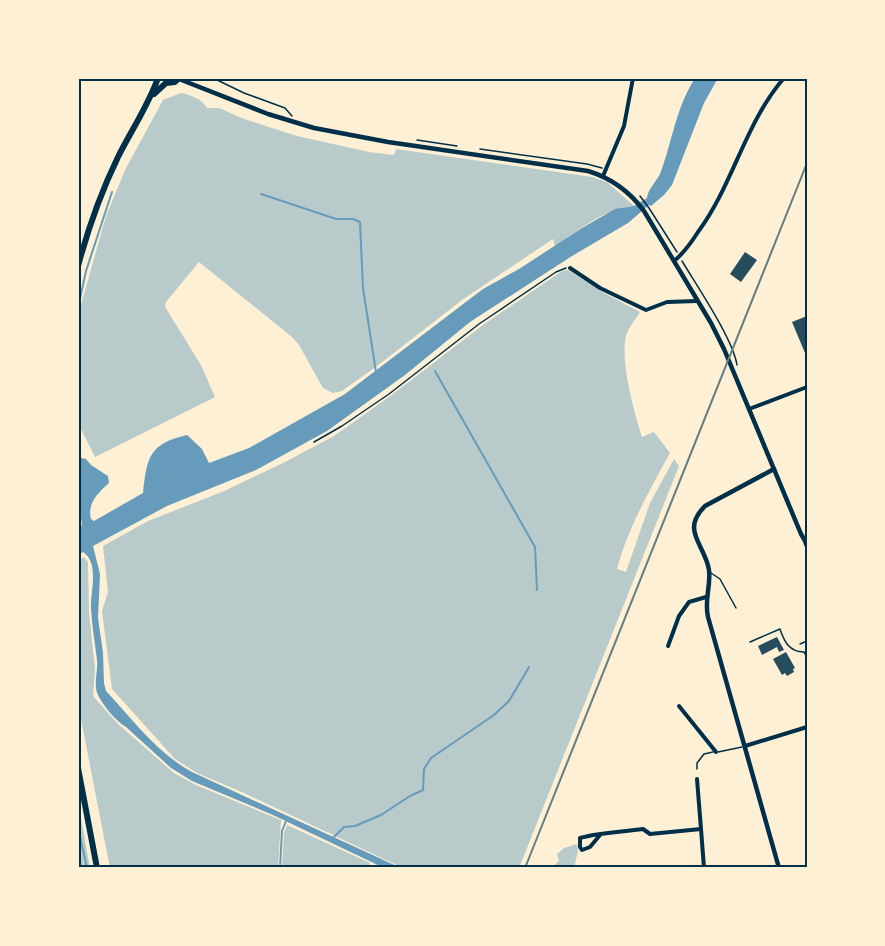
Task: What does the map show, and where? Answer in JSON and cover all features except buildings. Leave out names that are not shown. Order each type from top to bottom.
[{"type":"main road","points":[[78,266],[107,182],[122,148],[152,96],[158,78],[166,83]]},
{"type":"main road","points":[[152,96],[166,83],[175,82],[179,78]]},
{"type":"main road","points":[[78,768],[98,868]]},
{"type":"street","points":[[179,78],[268,114],[314,128],[388,142],[588,171],[603,176],[624,190],[648,217],[729,360],[807,547]]},
{"type":"street","points":[[191,78],[200,86]]},
{"type":"street","points":[[603,176],[624,126],[633,78]]},
{"type":"street","points":[[674,261],[680,257],[712,214],[762,110],[784,78]]},
{"type":"street","points":[[570,268],[600,288],[646,310],[666,302],[697,301]]},
{"type":"street","points":[[749,410],[807,387]]},
{"type":"street","points":[[774,469],[705,506],[699,512],[694,526],[709,573],[706,597],[708,617],[779,868]]},
{"type":"street","points":[[668,646],[679,616],[688,602],[706,597]]},
{"type":"street","points":[[679,706],[716,752]]},
{"type":"street","points":[[745,746],[807,727]]},
{"type":"street","points":[[697,779],[705,868]]},
{"type":"street","points":[[600,835],[590,847],[582,850],[580,838],[600,835],[643,829],[650,834],[701,829]]},
{"type":"lane","points":[[709,573],[713,573],[720,579],[736,608]]},
{"type":"lane","points":[[800,645],[806,642],[807,648]]},
{"type":"lane","points":[[697,769],[698,762],[704,754],[745,746]]},
{"type":"path","points":[[213,78],[244,93],[285,108],[297,118]]},
{"type":"path","points":[[408,139],[459,146]]},
{"type":"path","points":[[476,148],[587,164],[606,170]]},
{"type":"path","points":[[653,213],[717,320],[734,354]]},
{"type":"path","points":[[314,442],[389,394],[488,318],[560,269],[570,268]]},
{"type":"path","points":[[750,642],[778,628],[793,650],[804,652],[807,657]]},
{"type":"shaded area","points":[[181,93],[196,98],[207,108],[219,108],[244,119],[297,136],[369,152],[394,155],[396,149],[592,177],[607,182],[634,206],[603,215],[555,246],[553,239],[462,300],[342,391],[333,393],[323,388],[299,345],[292,337],[199,262],[166,302],[165,307],[201,365],[215,397],[95,457],[78,423],[78,324],[81,305],[106,216],[126,168],[163,100]]},
{"type":"shaded area","points":[[568,270],[640,312],[626,336],[625,359],[629,386],[642,437],[654,432],[670,453],[633,524],[617,569],[626,572],[650,503],[674,459],[679,466],[519,868],[403,868],[197,773],[175,759],[112,689],[102,611],[108,592],[103,546],[148,521],[222,492],[334,436],[483,325],[562,271]]},
{"type":"shaded area","points":[[84,557],[88,562],[89,613],[95,669],[93,696],[118,724],[174,773],[196,785],[281,820],[278,868],[110,868],[80,714],[78,561]]},
{"type":"shaded area","points":[[78,802],[90,868],[78,868]]},
{"type":"shaded area","points":[[287,825],[370,863],[368,868],[282,868],[284,833]]},
{"type":"shaded area","points":[[577,844],[578,851],[574,868],[551,868],[559,861],[557,854],[564,848]]},
{"type":"water","points":[[695,78],[718,78],[704,103],[672,185],[651,206],[649,205],[628,223],[470,322],[405,375],[327,431],[256,470],[167,506],[93,546],[100,574],[98,618],[106,691],[146,735],[179,764],[192,772],[401,868],[384,868],[273,815],[192,781],[171,768],[113,716],[97,693],[97,660],[91,609],[93,571],[88,557],[83,552],[78,555],[78,528],[82,525],[78,495],[81,458],[86,459],[108,476],[109,483],[92,503],[90,513],[94,521],[143,493],[146,470],[152,454],[165,443],[187,435],[202,449],[209,463],[249,448],[345,394],[483,289],[615,209],[634,206],[647,198],[660,174],[683,102]]},
{"type":"waterway","points":[[78,308],[86,271],[112,192]]},
{"type":"waterway","points":[[261,194],[336,219],[353,219],[360,222],[363,288],[376,372]]},
{"type":"waterway","points":[[435,371],[535,547],[537,590]]},
{"type":"waterway","points":[[332,839],[344,827],[355,826],[381,815],[423,790],[424,769],[431,758],[494,715],[509,701],[529,667]]},
{"type":"waterway","points":[[280,868],[282,831],[286,821]]},
{"type":"waterway","points":[[78,827],[87,868]]},
{"type":"railway","points":[[525,868],[807,163]]}]
